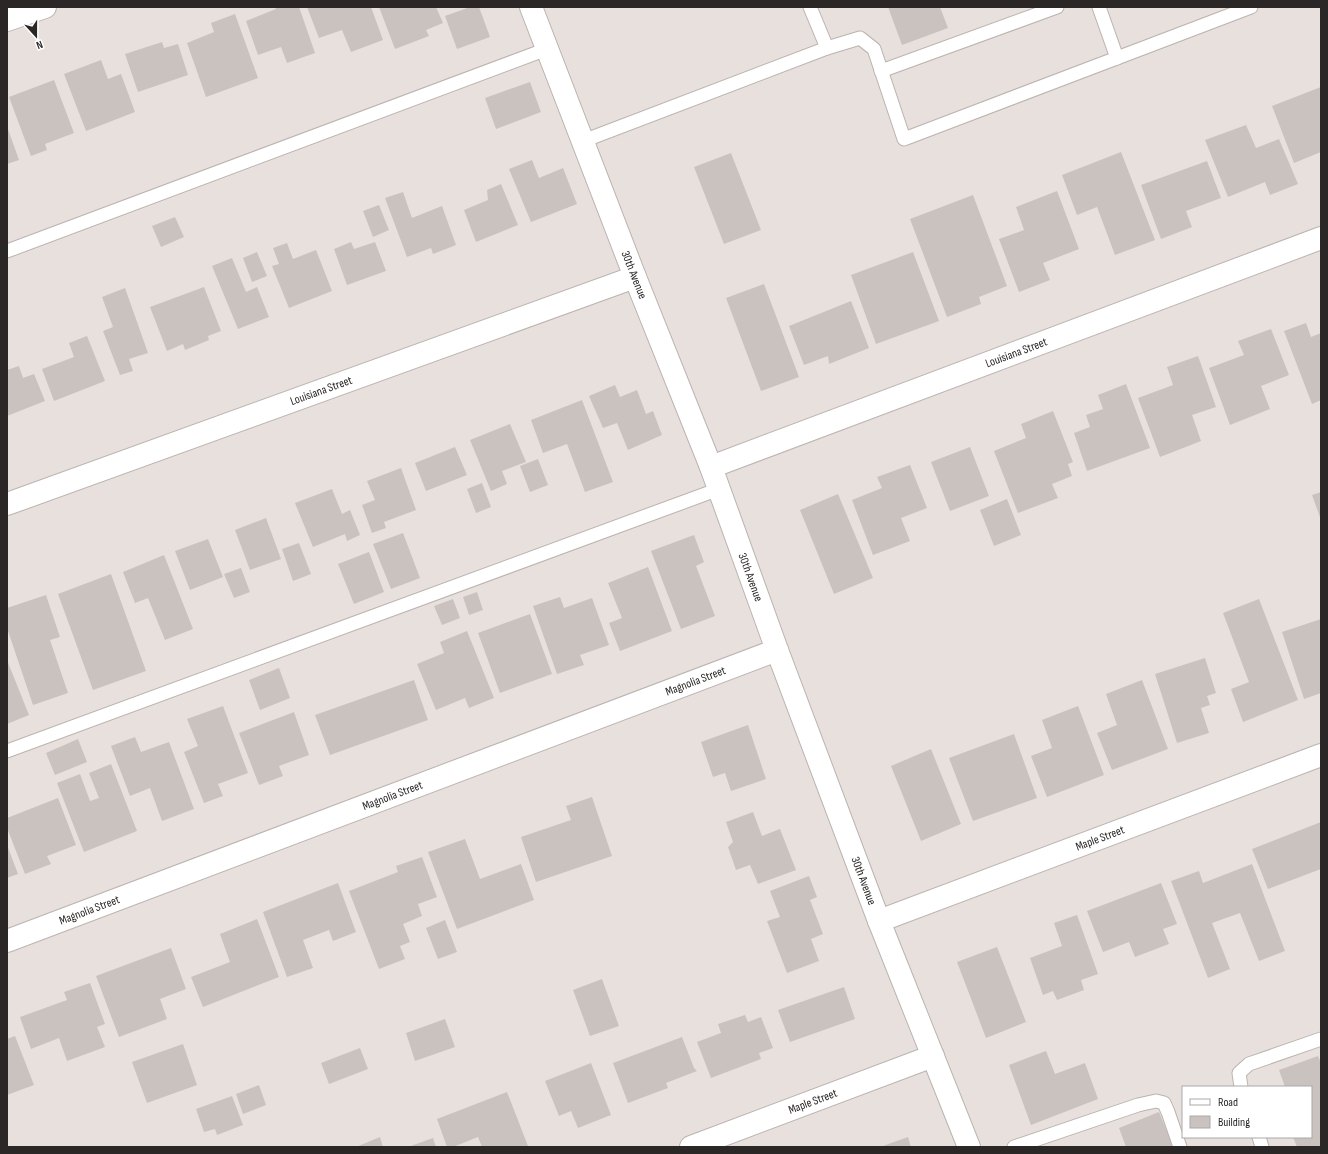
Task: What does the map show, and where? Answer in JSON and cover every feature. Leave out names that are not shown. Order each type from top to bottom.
[{"type":"street","points":[[7,20],[45,7]]},
{"type":"street","name":"30th Avenue","points":[[531,7],[635,277],[711,467],[777,650],[879,920],[969,1147]]},
{"type":"street","name":"Louisiana Street","points":[[711,467],[1321,238]]},
{"type":"street","name":"Louisiana Street","points":[[7,504],[635,277]]},
{"type":"street","name":"Magnolia Street","points":[[7,941],[777,650]]},
{"type":"street","name":"Maple Street","points":[[879,920],[1321,755]]},
{"type":"street","name":"Maple Street","points":[[691,1147],[933,1056]]},
{"type":"lane","points":[[810,7],[827,48]]},
{"type":"lane","points":[[881,71],[1057,7]]},
{"type":"lane","points":[[1099,7],[1117,58]]},
{"type":"lane","points":[[583,141],[827,48],[860,38],[874,50],[904,139],[1251,7]]},
{"type":"lane","points":[[7,251],[547,49]]},
{"type":"lane","points":[[7,751],[719,490]]},
{"type":"lane","points":[[1241,1086],[1240,1073],[1249,1064],[1321,1039]]},
{"type":"lane","points":[[1014,1147],[1156,1100],[1164,1103],[1180,1147]]},
{"type":"building","points":[[275,7],[299,7],[315,53],[287,63],[281,47],[258,55],[246,21],[276,9]]},
{"type":"building","points":[[307,7],[371,7],[383,40],[351,52],[342,30],[319,38]]},
{"type":"building","points":[[379,7],[436,7],[443,23],[426,30],[429,36],[395,49]]},
{"type":"building","points":[[470,7],[479,7],[490,37],[457,49],[445,16]]},
{"type":"building","points":[[888,7],[940,7],[948,28],[902,45]]},
{"type":"building","points":[[235,14],[258,78],[206,97],[187,43],[214,32],[211,23]]},
{"type":"building","points":[[162,42],[164,48],[178,44],[188,75],[138,92],[125,54]]},
{"type":"building","points":[[101,60],[108,79],[121,74],[135,112],[86,131],[64,74]]},
{"type":"building","points":[[54,80],[74,133],[45,144],[47,150],[31,156],[9,97]]},
{"type":"building","points":[[530,82],[541,112],[496,129],[485,98]]},
{"type":"building","points":[[1321,87],[1321,152],[1294,163],[1272,106]]},
{"type":"building","points":[[1246,125],[1256,148],[1279,139],[1298,184],[1270,195],[1265,182],[1228,197],[1205,140]]},
{"type":"building","points":[[8,129],[19,160],[7,164],[7,130]]},
{"type":"building","points":[[1121,152],[1155,240],[1115,255],[1097,207],[1077,215],[1062,175]]},
{"type":"building","points":[[731,153],[761,230],[724,244],[694,167]]},
{"type":"building","points":[[532,160],[539,178],[563,168],[577,204],[531,222],[509,169]]},
{"type":"building","points":[[1207,161],[1221,198],[1186,211],[1192,227],[1161,239],[1141,185]]},
{"type":"building","points":[[501,184],[518,225],[476,242],[464,210],[488,200],[487,190]]},
{"type":"building","points":[[1057,191],[1079,249],[1043,263],[1050,280],[1019,292],[999,239],[1024,230],[1016,207]]},
{"type":"building","points":[[403,192],[412,218],[442,206],[456,245],[433,254],[431,248],[407,257],[385,198]]},
{"type":"building","points":[[973,195],[1007,286],[979,297],[981,304],[947,317],[910,219]]},
{"type":"building","points":[[379,205],[389,230],[373,237],[363,211]]},
{"type":"building","points":[[175,217],[184,237],[161,247],[152,226]]},
{"type":"building","points":[[351,242],[354,249],[375,242],[386,271],[347,285],[334,249]]},
{"type":"building","points":[[287,243],[293,259],[316,250],[332,291],[289,308],[272,266],[279,264],[273,248]]},
{"type":"building","points":[[257,252],[267,276],[252,282],[243,258]]},
{"type":"building","points":[[913,252],[939,321],[876,344],[851,275]]},
{"type":"building","points":[[232,258],[246,292],[257,287],[269,317],[238,329],[212,266]]},
{"type":"building","points":[[764,284],[799,377],[761,391],[726,298]]},
{"type":"building","points":[[204,287],[221,331],[208,336],[209,340],[185,350],[183,344],[167,351],[150,307]]},
{"type":"building","points":[[125,288],[148,353],[129,359],[133,371],[120,375],[103,331],[113,327],[102,297]]},
{"type":"building","points":[[851,301],[869,348],[829,364],[828,356],[804,365],[789,326]]},
{"type":"building","points":[[1306,323],[1311,337],[1321,333],[1321,400],[1312,404],[1284,331]]},
{"type":"building","points":[[1271,329],[1289,375],[1261,386],[1270,409],[1230,425],[1209,368],[1244,355],[1238,341]]},
{"type":"building","points":[[87,336],[105,381],[54,401],[42,369],[74,357],[69,343]]},
{"type":"building","points":[[1198,356],[1216,407],[1192,415],[1201,441],[1160,457],[1138,398],[1173,385],[1167,367]]},
{"type":"building","points":[[19,366],[23,378],[34,374],[45,401],[7,416],[7,370]]},
{"type":"building","points":[[1126,384],[1150,448],[1087,471],[1074,433],[1090,427],[1086,415],[1103,409],[1098,395]]},
{"type":"building","points":[[615,385],[620,397],[637,390],[646,414],[653,411],[662,435],[628,450],[617,423],[603,428],[589,396]]},
{"type":"building","points":[[582,400],[613,482],[585,492],[567,444],[543,453],[531,420]]},
{"type":"building","points":[[1053,411],[1073,462],[1068,464],[1072,476],[1052,484],[1058,498],[1018,513],[994,451],[1026,438],[1021,424]]},
{"type":"building","points":[[510,424],[526,462],[502,471],[507,484],[491,491],[470,440]]},
{"type":"building","points":[[455,447],[467,475],[426,491],[415,463]]},
{"type":"building","points":[[970,447],[989,496],[950,511],[931,462]]},
{"type":"building","points":[[538,459],[548,485],[530,492],[520,466]]},
{"type":"building","points":[[910,465],[927,508],[901,518],[910,541],[873,555],[852,500],[882,488],[877,477]]},
{"type":"building","points":[[401,468],[416,510],[384,522],[386,528],[372,533],[362,505],[375,500],[367,481]]},
{"type":"building","points":[[482,483],[491,507],[476,513],[467,489]]},
{"type":"building","points":[[332,489],[342,514],[350,510],[360,535],[347,541],[345,534],[313,547],[295,503]]},
{"type":"building","points":[[1321,492],[1321,520],[1312,495]]},
{"type":"building","points":[[838,494],[873,578],[834,594],[800,510]]},
{"type":"building","points":[[1007,499],[1021,535],[994,546],[980,510]]},
{"type":"building","points":[[266,518],[281,559],[250,570],[235,530]]},
{"type":"building","points":[[403,533],[420,578],[391,589],[373,544]]},
{"type":"building","points":[[694,535],[704,562],[696,566],[715,616],[681,629],[651,551]]},
{"type":"building","points":[[208,539],[223,577],[190,590],[175,551]]},
{"type":"building","points":[[299,543],[311,574],[293,581],[282,549]]},
{"type":"building","points":[[369,552],[384,592],[354,604],[338,564]]},
{"type":"building","points":[[164,555],[193,629],[165,640],[148,598],[135,603],[123,572]]},
{"type":"building","points":[[648,567],[672,631],[620,651],[609,623],[622,618],[608,583]]},
{"type":"building","points":[[241,568],[250,592],[234,598],[224,574]]},
{"type":"building","points":[[111,574],[146,671],[93,690],[58,594]]},
{"type":"building","points":[[477,592],[483,610],[469,615],[463,597]]},
{"type":"building","points":[[46,595],[60,637],[50,640],[68,693],[33,705],[7,628],[7,608]]},
{"type":"building","points":[[560,597],[564,608],[592,598],[609,645],[580,655],[584,665],[557,674],[533,606]]},
{"type":"building","points":[[453,599],[460,618],[442,625],[434,606]]},
{"type":"building","points":[[1259,599],[1298,700],[1243,722],[1231,689],[1249,682],[1223,613]]},
{"type":"building","points":[[530,614],[552,674],[500,693],[478,633]]},
{"type":"building","points":[[1321,619],[1321,693],[1304,699],[1282,632]]},
{"type":"building","points":[[467,631],[494,698],[469,708],[465,698],[436,710],[417,664],[444,653],[440,642]]},
{"type":"building","points":[[1205,658],[1216,693],[1207,696],[1210,705],[1201,708],[1209,733],[1177,743],[1155,674]]},
{"type":"building","points":[[7,660],[29,715],[7,724]]},
{"type":"building","points":[[279,668],[290,698],[260,710],[249,680]]},
{"type":"building","points":[[414,680],[428,720],[330,755],[315,715]]},
{"type":"building","points":[[1142,680],[1168,749],[1112,770],[1097,733],[1117,725],[1106,694]]},
{"type":"building","points":[[223,706],[248,773],[218,784],[223,796],[204,803],[184,752],[198,746],[187,719]]},
{"type":"building","points":[[1078,706],[1104,775],[1047,797],[1031,756],[1052,748],[1042,720]]},
{"type":"building","points":[[294,712],[309,755],[279,766],[283,776],[259,785],[239,733]]},
{"type":"building","points":[[748,725],[766,779],[731,791],[725,773],[713,777],[701,742]]},
{"type":"building","points":[[1014,734],[1037,798],[973,821],[949,758]]},
{"type":"building","points":[[135,737],[141,752],[169,742],[194,809],[162,821],[150,788],[130,796],[111,746]]},
{"type":"building","points":[[78,739],[87,762],[55,775],[46,753]]},
{"type":"building","points":[[931,749],[961,824],[921,841],[891,766]]},
{"type":"building","points":[[111,764],[137,831],[84,852],[57,783],[80,774],[90,801],[99,798],[89,773]]},
{"type":"building","points":[[592,797],[612,856],[536,882],[521,837],[571,820],[566,806]]},
{"type":"building","points":[[58,798],[76,845],[47,856],[51,864],[25,874],[7,828],[7,818]]},
{"type":"building","points":[[753,812],[762,836],[780,829],[796,870],[758,884],[750,865],[736,870],[728,847],[733,842],[726,822]]},
{"type":"building","points":[[1321,822],[1321,869],[1268,889],[1252,849]]},
{"type":"building","points":[[465,839],[480,879],[521,864],[534,900],[457,929],[428,852]]},
{"type":"building","points":[[7,845],[18,874],[7,878]]},
{"type":"building","points":[[422,857],[437,897],[418,904],[422,916],[403,924],[410,942],[400,946],[405,959],[379,969],[349,891],[398,872],[396,866]]},
{"type":"building","points":[[1252,864],[1285,951],[1259,961],[1240,913],[1212,923],[1230,969],[1208,978],[1171,881],[1199,871],[1203,883]]},
{"type":"building","points":[[809,876],[817,897],[810,900],[823,934],[811,939],[819,961],[787,973],[767,921],[780,917],[770,891]]},
{"type":"building","points":[[338,883],[356,932],[333,941],[329,930],[303,940],[313,968],[287,977],[263,912]]},
{"type":"building","points":[[1161,883],[1177,924],[1163,929],[1169,944],[1135,957],[1129,942],[1103,952],[1087,911]]},
{"type":"building","points":[[1077,915],[1098,974],[1081,980],[1084,990],[1057,1000],[1053,991],[1043,995],[1030,958],[1062,946],[1054,923]]},
{"type":"building","points":[[257,919],[279,977],[203,1007],[191,977],[230,962],[220,934]]},
{"type":"building","points":[[445,920],[457,952],[438,959],[426,928]]},
{"type":"building","points":[[997,947],[1026,1022],[986,1038],[957,962]]},
{"type":"building","points":[[171,948],[186,989],[160,999],[167,1019],[119,1037],[96,976]]},
{"type":"building","points":[[602,979],[619,1026],[590,1036],[573,990]]},
{"type":"building","points":[[90,983],[105,1024],[97,1027],[105,1047],[67,1061],[59,1038],[31,1049],[20,1017],[67,1000],[64,992]]},
{"type":"building","points":[[844,987],[855,1019],[790,1042],[778,1010]]},
{"type":"building","points":[[745,1015],[748,1022],[761,1017],[773,1048],[759,1053],[761,1059],[711,1078],[697,1042],[721,1033],[718,1024]]},
{"type":"building","points":[[445,1019],[455,1047],[415,1061],[406,1033]]},
{"type":"building","points":[[15,1036],[34,1085],[7,1095],[7,1039]]},
{"type":"building","points":[[682,1037],[694,1068],[697,1071],[666,1083],[668,1088],[628,1103],[613,1063]]},
{"type":"building","points":[[183,1044],[197,1085],[147,1103],[132,1062]]},
{"type":"building","points":[[360,1048],[368,1069],[329,1084],[321,1063]]},
{"type":"building","points":[[1046,1051],[1055,1074],[1085,1063],[1098,1099],[1031,1125],[1009,1065]]},
{"type":"building","points":[[1318,1056],[1321,1063],[1321,1147],[1297,1147],[1293,1138],[1312,1138],[1312,1086],[1285,1086],[1279,1070]]},
{"type":"building","points":[[591,1063],[611,1115],[578,1128],[571,1111],[559,1116],[545,1081]]},
{"type":"building","points":[[259,1085],[266,1105],[243,1114],[236,1094]]},
{"type":"building","points":[[507,1092],[528,1146],[482,1147],[478,1137],[453,1147],[447,1147],[437,1119]]},
{"type":"building","points":[[232,1096],[243,1125],[217,1135],[215,1129],[204,1132],[196,1109]]},
{"type":"building","points":[[1159,1112],[1173,1147],[1126,1147],[1119,1128]]},
{"type":"building","points":[[380,1137],[383,1147],[356,1147]]},
{"type":"building","points":[[908,1137],[911,1147],[880,1147]]},
{"type":"building","points":[[433,1138],[436,1147],[408,1147]]}]
